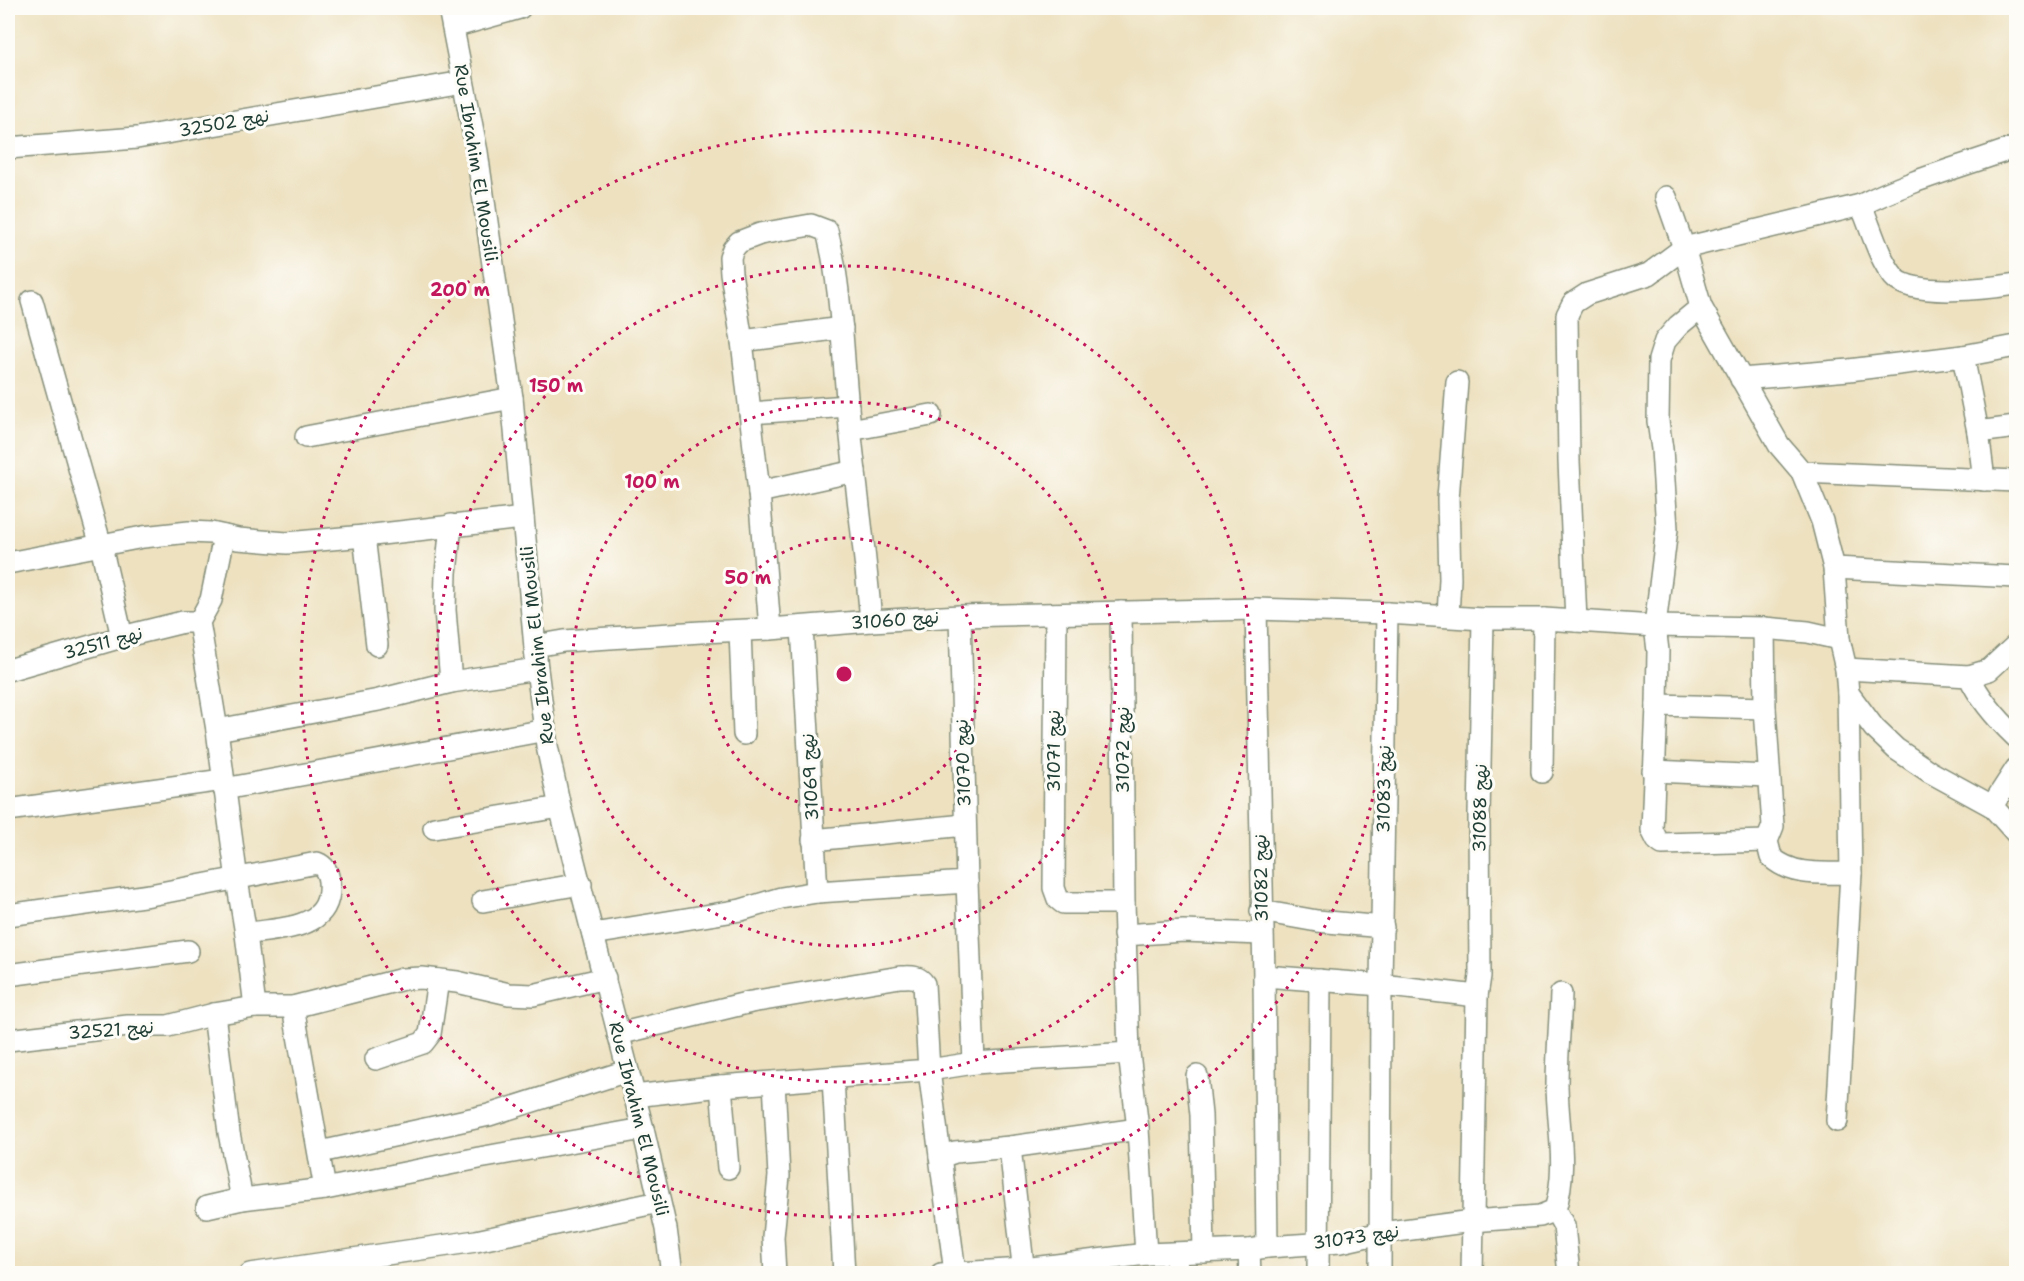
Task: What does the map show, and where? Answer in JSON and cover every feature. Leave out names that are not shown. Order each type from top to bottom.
[{"type":"street","points":[[451,17],[520,8]]},
{"type":"street","name":"Rue Ibrahim El Mousili","points":[[451,17],[478,164],[512,398],[537,669],[546,730],[560,807],[643,1129],[666,1229],[672,1274]]},
{"type":"street","name":"نهج 32502","points":[[8,148],[137,138],[463,82]]},
{"type":"street","points":[[1576,621],[1569,461],[1568,315],[1573,303],[1587,294],[1649,274],[1684,248],[1861,205],[1907,184],[1948,172],[2016,147]]},
{"type":"street","points":[[1666,197],[1701,307],[1779,445],[1802,472],[1822,520],[1834,568],[1839,639],[1846,669],[1848,693],[1851,873],[1837,1120]]},
{"type":"street","points":[[1861,205],[1885,264],[1895,279],[1903,284],[1955,291],[2016,284]]},
{"type":"street","points":[[770,629],[759,492],[730,256],[739,242],[760,234],[811,225],[827,231],[832,248],[871,621]]},
{"type":"street","points":[[32,301],[101,546],[122,637]]},
{"type":"street","points":[[1701,307],[1678,326],[1665,341],[1659,360],[1658,421],[1667,529],[1655,626],[1658,651],[1652,830],[1662,844],[1767,841]]},
{"type":"street","points":[[742,341],[842,328]]},
{"type":"street","points":[[1741,379],[1849,370],[1963,356],[2016,346]]},
{"type":"street","points":[[1963,356],[1978,432],[1984,480]]},
{"type":"street","points":[[1448,616],[1450,579],[1448,499],[1456,382]]},
{"type":"street","points":[[306,436],[512,398]]},
{"type":"street","points":[[750,413],[848,406]]},
{"type":"street","points":[[850,430],[931,415]]},
{"type":"street","points":[[1978,432],[2016,427]]},
{"type":"street","points":[[759,492],[855,471]]},
{"type":"street","points":[[1802,472],[2016,481]]},
{"type":"street","points":[[8,563],[142,537],[189,532],[287,543],[364,537],[523,518]]},
{"type":"street","points":[[451,525],[445,610],[451,682]]},
{"type":"street","points":[[224,536],[210,600],[198,622],[217,730],[255,1007]]},
{"type":"street","points":[[364,537],[377,645]]},
{"type":"street","points":[[1834,568],[2016,577]]},
{"type":"street","name":"نهج 31060","points":[[535,646],[576,641],[960,616],[1256,609],[1387,612]]},
{"type":"street","name":"نهج 31082","points":[[1250,1274],[1258,1249],[1264,976],[1256,609]]},
{"type":"street","name":"نهج 31072","points":[[1121,612],[1124,934],[1130,1053],[1138,1130],[1146,1254]]},
{"type":"street","points":[[1387,612],[1483,619],[1544,619],[1655,626],[1764,628],[1809,632],[1839,639]]},
{"type":"street","name":"نهج 31083","points":[[1380,1274],[1381,975],[1387,612]]},
{"type":"street","name":"نهج 31071","points":[[1056,614],[1054,888],[1058,899],[1063,903],[1124,895]]},
{"type":"street","name":"نهج 31070","points":[[960,616],[974,1063]]},
{"type":"street","name":"نهج 31088","points":[[1472,1274],[1477,996],[1480,976],[1479,815],[1483,619]]},
{"type":"street","points":[[1542,772],[1544,619]]},
{"type":"street","name":"نهج 32511","points":[[8,670],[122,637],[183,622],[198,622]]},
{"type":"street","name":"نهج 31069","points":[[802,627],[817,892]]},
{"type":"street","points":[[1764,628],[1768,776],[1773,826],[1767,841],[1770,857],[1790,869],[1815,873],[1851,873]]},
{"type":"street","points":[[740,631],[744,734]]},
{"type":"street","points":[[1846,669],[1969,676],[1989,670],[2016,645]]},
{"type":"street","points":[[217,730],[379,700],[451,682],[537,669]]},
{"type":"street","points":[[1969,676],[1985,704],[2016,737]]},
{"type":"street","points":[[1848,693],[1874,728],[1896,749],[1930,772],[1992,806],[2016,833]]},
{"type":"street","points":[[1657,705],[1765,708]]},
{"type":"street","points":[[8,810],[224,785],[546,730]]},
{"type":"street","points":[[1992,806],[2016,769]]},
{"type":"street","points":[[1653,771],[1768,776]]},
{"type":"street","points":[[434,828],[560,807]]},
{"type":"street","points":[[813,840],[965,825]]},
{"type":"street","points":[[8,915],[237,880],[317,863],[323,866],[328,876],[330,892],[326,907],[319,916],[308,923],[246,934]]},
{"type":"street","points":[[593,934],[741,910],[781,898],[817,892],[939,882],[967,882]]},
{"type":"street","points":[[483,901],[581,884]]},
{"type":"street","points":[[1262,911],[1317,921],[1383,927]]},
{"type":"street","points":[[1124,934],[1183,931],[1262,934]]},
{"type":"street","points":[[8,975],[188,951]]},
{"type":"street","points":[[1264,976],[1320,980],[1381,975],[1477,996]]},
{"type":"street","points":[[618,1034],[751,1002],[900,977],[921,979],[925,990],[929,1070],[940,1157],[948,1273]]},
{"type":"street","name":"نهج 32521","points":[[8,1040],[128,1026],[168,1026],[214,1014],[255,1007],[293,1006],[403,979],[422,978],[457,982],[509,994],[533,995],[605,978]]},
{"type":"street","points":[[376,1059],[423,1043],[430,1034],[438,980]]},
{"type":"street","points":[[1318,1274],[1320,980]]},
{"type":"street","points":[[1561,994],[1557,1086],[1563,1153],[1561,1189],[1555,1210],[1564,1226],[1569,1274]]},
{"type":"street","points":[[293,1006],[325,1189]]},
{"type":"street","points":[[214,1014],[229,1133],[242,1199]]},
{"type":"street","points":[[634,1096],[721,1086],[929,1070],[974,1063],[1130,1053]]},
{"type":"street","points":[[320,1152],[489,1115],[627,1071]]},
{"type":"street","points":[[1197,1076],[1201,1115],[1204,1252]]},
{"type":"street","points":[[833,1078],[844,1274]]},
{"type":"street","points":[[774,1082],[779,1176],[773,1237],[775,1274]]},
{"type":"street","points":[[721,1086],[728,1168]]},
{"type":"street","points":[[207,1207],[242,1199],[325,1189],[479,1158],[643,1129]]},
{"type":"street","points":[[940,1157],[955,1152],[1138,1130]]},
{"type":"street","points":[[1010,1147],[1024,1271]]},
{"type":"street","points":[[250,1274],[476,1241],[659,1202]]},
{"type":"street","name":"نهج 31073","points":[[948,1273],[1024,1271],[1146,1254],[1177,1264],[1204,1252],[1341,1242],[1381,1233],[1472,1221],[1540,1216],[1555,1210]]}]
